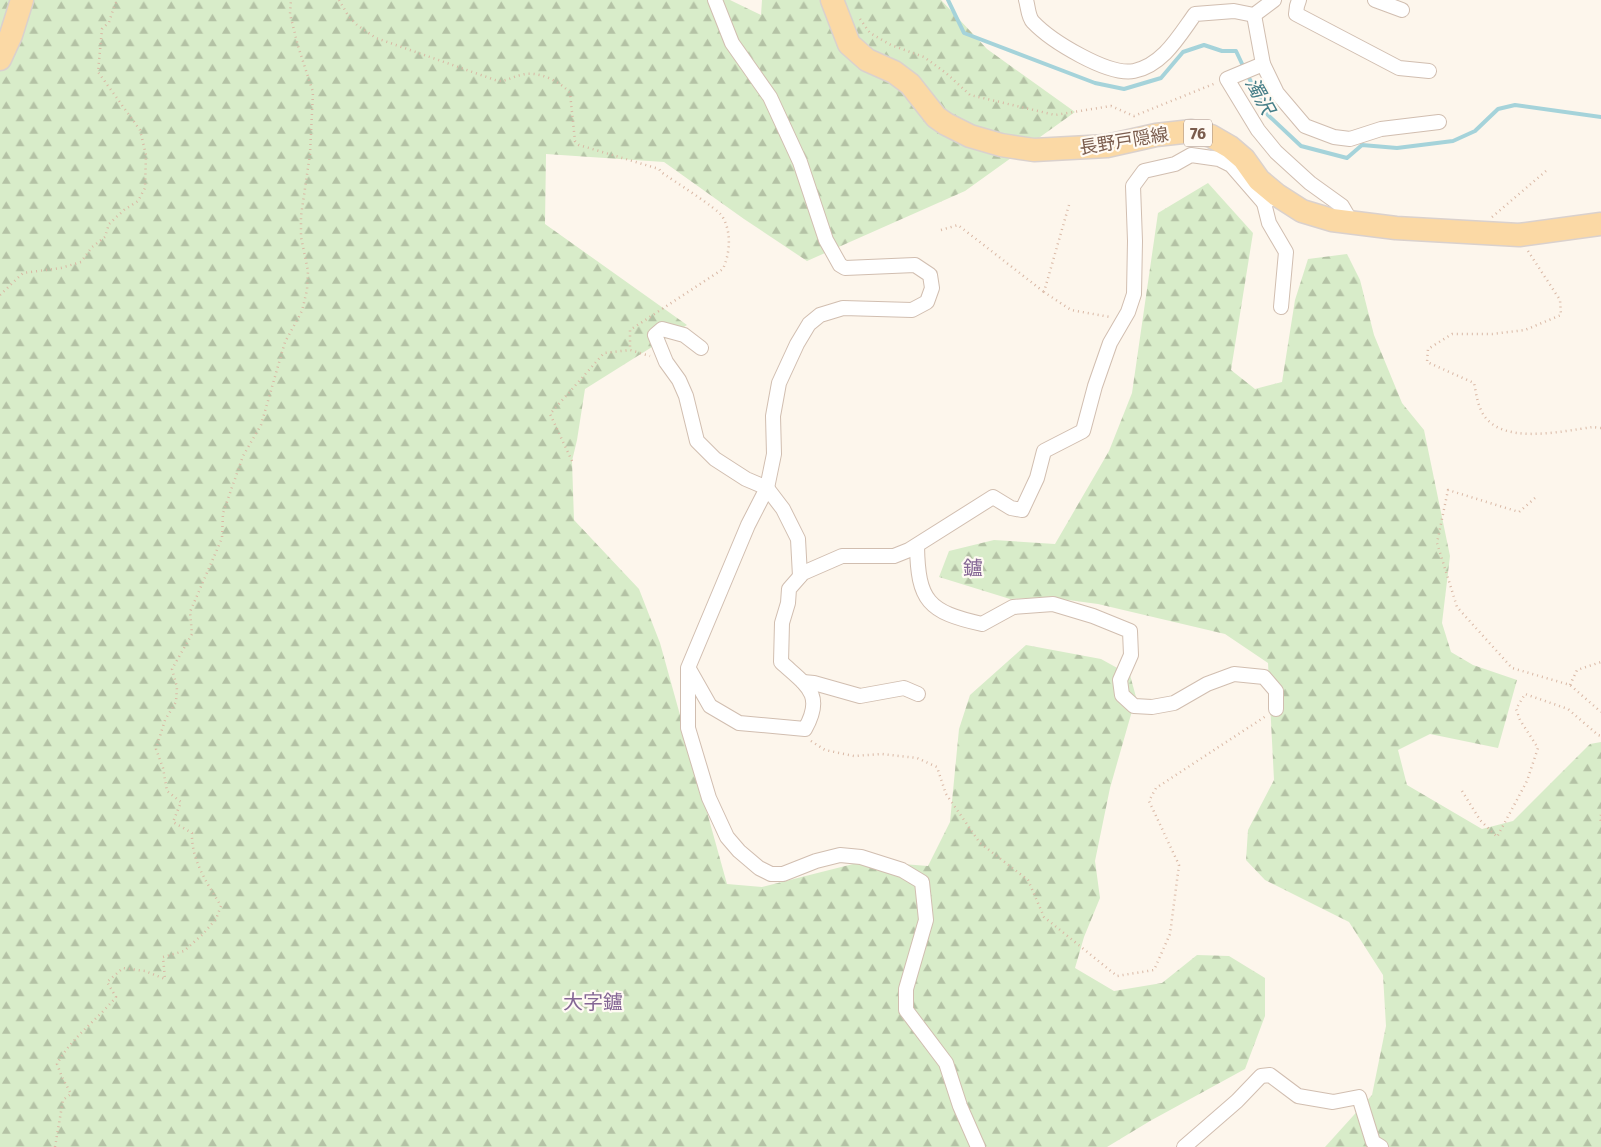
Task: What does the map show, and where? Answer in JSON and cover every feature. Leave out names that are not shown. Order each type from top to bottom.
[{"type":"main road","points":[[0,59],[11,35],[22,0]]},
{"type":"main road","name":"長野戸隠線","points":[[835,10],[849,44],[867,60],[894,72],[910,84],[936,117],[970,136],[1001,145],[1034,150],[1107,146],[1156,135],[1192,131],[1211,136],[1230,147],[1244,159],[1271,199],[1332,220],[1396,228],[1519,235],[1601,224]]},
{"type":"street","points":[[716,0],[732,43],[770,98],[800,162],[826,240],[840,265],[846,268],[915,265],[930,275],[932,288],[927,302],[912,310],[843,308],[820,315],[809,324],[797,344],[779,383],[773,416],[774,454],[767,488],[748,525],[688,668],[688,728],[709,798],[727,837],[739,851],[759,868],[771,874],[783,874],[840,854],[861,857],[902,870],[922,882],[926,920],[906,989],[906,1010],[946,1062],[960,1106],[978,1147]]},
{"type":"street","points":[[1026,0],[1031,20],[1057,42],[1096,64],[1133,71],[1148,66],[1170,49],[1195,14],[1234,11],[1254,15],[1274,0]]},
{"type":"street","points":[[1300,0],[1296,6],[1296,14],[1400,68],[1429,71]]},
{"type":"street","points":[[1375,0],[1402,10]]},
{"type":"street","points":[[1254,15],[1259,66],[1277,93],[1305,126],[1334,137],[1350,139],[1382,129],[1439,122]]},
{"type":"street","points":[[1259,66],[1232,77],[1258,130],[1276,152],[1310,183],[1342,206],[1352,223]]},
{"type":"street","points":[[688,668],[710,706],[739,723],[805,729],[812,716],[814,699],[808,687],[781,662],[782,623],[788,603],[789,589],[800,576],[842,556],[894,556],[917,546],[993,497],[1011,508],[1022,510],[1037,478],[1044,451],[1083,431],[1095,386],[1110,343],[1128,312],[1134,294],[1133,186],[1144,171],[1175,164],[1191,155],[1219,159],[1231,165],[1271,199],[1269,223],[1286,252],[1281,307]]},
{"type":"street","points":[[701,348],[684,335],[662,329],[655,335],[666,362],[680,380],[697,441],[715,459],[746,479],[767,488],[783,509],[798,539],[800,576]]},
{"type":"street","points":[[917,546],[920,582],[924,594],[930,603],[951,614],[982,624],[1013,608],[1052,604],[1093,616],[1130,631],[1131,655],[1120,680],[1122,695],[1134,706],[1152,707],[1174,703],[1207,684],[1234,674],[1264,677],[1276,691],[1276,709]]},
{"type":"street","points":[[803,682],[814,683],[860,696],[904,688],[918,694]]},
{"type":"street","points":[[1184,1147],[1238,1101],[1261,1076],[1270,1075],[1298,1096],[1333,1102],[1359,1097],[1373,1142],[1381,1147]]},
{"type":"path","points":[[0,295],[22,273],[61,268],[81,262],[92,246],[105,237],[109,224],[124,210],[138,201],[144,188],[146,155],[140,130],[98,72],[102,30],[109,22],[118,0]]},
{"type":"path","points":[[55,1147],[62,1100],[71,1094],[57,1064],[64,1052],[105,1011],[116,997],[107,982],[123,968],[145,971],[165,979],[163,957],[184,951],[216,920],[221,906],[191,847],[192,833],[173,822],[181,802],[167,791],[163,768],[156,749],[165,720],[176,702],[177,687],[172,669],[192,634],[190,612],[222,538],[223,513],[243,456],[261,425],[285,342],[302,311],[307,290],[308,272],[301,237],[301,216],[310,154],[313,92],[290,14],[291,0]]},
{"type":"path","points":[[339,0],[353,21],[376,38],[498,81],[505,81],[522,74],[540,75],[565,87],[570,93],[575,141],[579,145],[659,169],[722,215],[729,236],[728,256],[723,269],[630,330],[630,350]]},
{"type":"path","points":[[835,10],[856,14],[870,33],[891,45],[924,57],[946,73],[970,95],[1055,115],[1110,106],[1134,116],[1232,77]]},
{"type":"path","points":[[1488,234],[1493,216],[1546,171]]},
{"type":"path","points":[[1044,292],[1069,204]]},
{"type":"path","points":[[940,230],[958,225],[1044,292],[1071,310],[1124,319]]},
{"type":"path","points":[[1519,235],[1560,300],[1561,315],[1525,330],[1492,334],[1452,334],[1428,349],[1428,362],[1474,383],[1481,411],[1493,425],[1511,433],[1545,433],[1593,427],[1601,428]]},
{"type":"path","points":[[572,461],[550,414],[604,353],[630,350],[666,362]]},
{"type":"path","points":[[1535,498],[1519,512],[1448,490],[1437,543],[1457,607],[1512,668],[1570,685],[1601,712]]},
{"type":"path","points":[[1570,685],[1577,670],[1601,662]]},
{"type":"path","points":[[1462,791],[1480,820],[1497,837],[1527,781],[1538,748],[1520,720],[1516,709],[1526,694],[1568,709],[1601,736]]},
{"type":"path","points":[[794,729],[825,750],[854,756],[882,754],[917,758],[937,767],[946,794],[980,843],[1028,880],[1044,917],[1117,976],[1154,970],[1170,934],[1179,865],[1150,801],[1156,788],[1276,709]]},
{"type":"path","points":[[1601,814],[1601,822]]},
{"type":"green space","points":[[0,0],[730,0],[761,15],[762,0],[941,0],[987,49],[1075,112],[965,191],[807,261],[664,162],[546,154],[545,224],[687,325],[585,389],[572,461],[574,520],[639,589],[660,643],[727,884],[762,887],[865,861],[928,866],[950,822],[959,729],[970,695],[1026,645],[1101,659],[1130,675],[1136,697],[1110,788],[1095,861],[1100,898],[1084,937],[1075,968],[1114,991],[1162,983],[1197,955],[1229,956],[1265,978],[1265,1016],[1245,1069],[1107,1147],[0,1147]]},
{"type":"green space","points":[[1208,183],[1253,233],[1231,370],[1255,389],[1282,382],[1295,300],[1308,259],[1347,254],[1360,280],[1374,335],[1402,403],[1424,430],[1450,556],[1442,623],[1451,652],[1473,665],[1517,680],[1498,748],[1430,734],[1398,750],[1407,785],[1482,829],[1513,821],[1590,744],[1601,742],[1601,1147],[1325,1147],[1372,1095],[1386,1026],[1383,975],[1349,922],[1265,880],[1246,860],[1248,830],[1274,780],[1268,663],[1225,634],[1098,604],[1046,597],[1010,599],[939,577],[949,551],[994,540],[1055,544],[1109,451],[1132,393],[1158,213]]},
{"type":"waterway","name":"濁沢","points":[[948,0],[964,33],[1095,83],[1124,89],[1161,78],[1183,52],[1204,45],[1222,51],[1236,51],[1244,68]]},
{"type":"waterway","name":"濁沢","points":[[1247,74],[1268,115],[1301,146],[1347,158],[1362,145],[1397,148],[1453,141],[1475,131],[1498,109],[1515,105],[1601,117]]},
{"type":"district","name":"鑪","points":[[973,568]]},
{"type":"district","name":"大字鑪","points":[[593,1002]]}]
